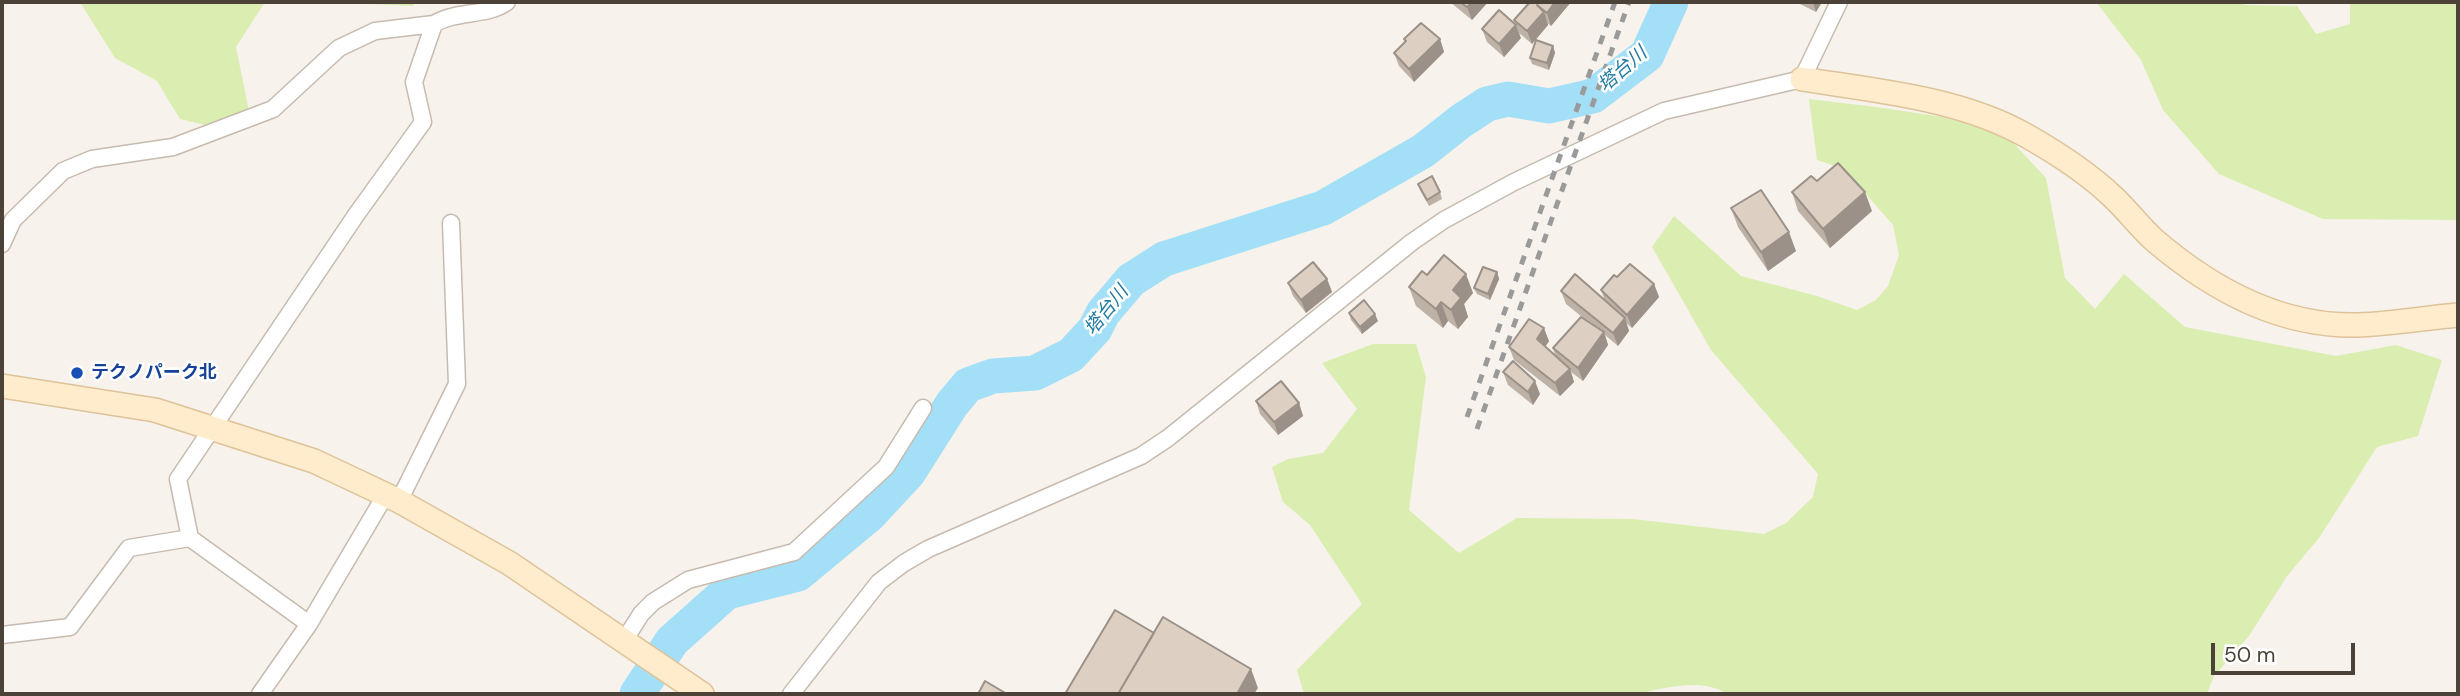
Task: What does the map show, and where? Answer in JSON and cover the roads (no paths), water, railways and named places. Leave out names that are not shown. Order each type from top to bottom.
[{"type":"street","points":[[2,244],[13,220],[63,171],[92,159],[173,147],[273,109],[340,48],[375,31],[434,24],[445,17],[498,9],[507,2]]},
{"type":"street","points":[[1802,79],[1839,2]]},
{"type":"street","points":[[309,624],[190,538],[178,479],[356,215],[423,122],[414,82],[434,24]]},
{"type":"street","points":[[791,694],[879,582],[904,563],[928,549],[1141,456],[1168,438],[1412,242],[1444,220],[1514,182],[1664,111],[1802,79],[1954,107],[1991,119],[2026,135],[2089,175],[2176,258],[2228,292],[2270,312],[2324,324],[2359,325],[2458,315]]},
{"type":"street","points":[[260,694],[392,497],[457,384],[452,223]]},
{"type":"street","points":[[2,386],[155,410],[314,461],[392,497],[509,563],[702,694]]},
{"type":"street","points":[[630,645],[641,614],[653,602],[688,580],[794,552],[886,467],[923,408]]},
{"type":"street","points":[[2,635],[70,627],[129,548],[190,538]]},
{"type":"waterway","name":"塔台川","points":[[637,694],[672,641],[727,592],[798,574],[869,515],[909,472],[952,404],[968,385],[993,376],[1035,373],[1071,355],[1095,329],[1103,313],[1131,280],[1164,259],[1323,208],[1423,151],[1487,104],[1508,99],[1549,106],[1593,96],[1647,55],[1671,2]]},
{"type":"railway","points":[[1467,417],[1615,2]]},
{"type":"railway","points":[[1477,429],[1629,2]]},
{"type":"place","name":"テクノパーク北","points":[[77,373]]}]
